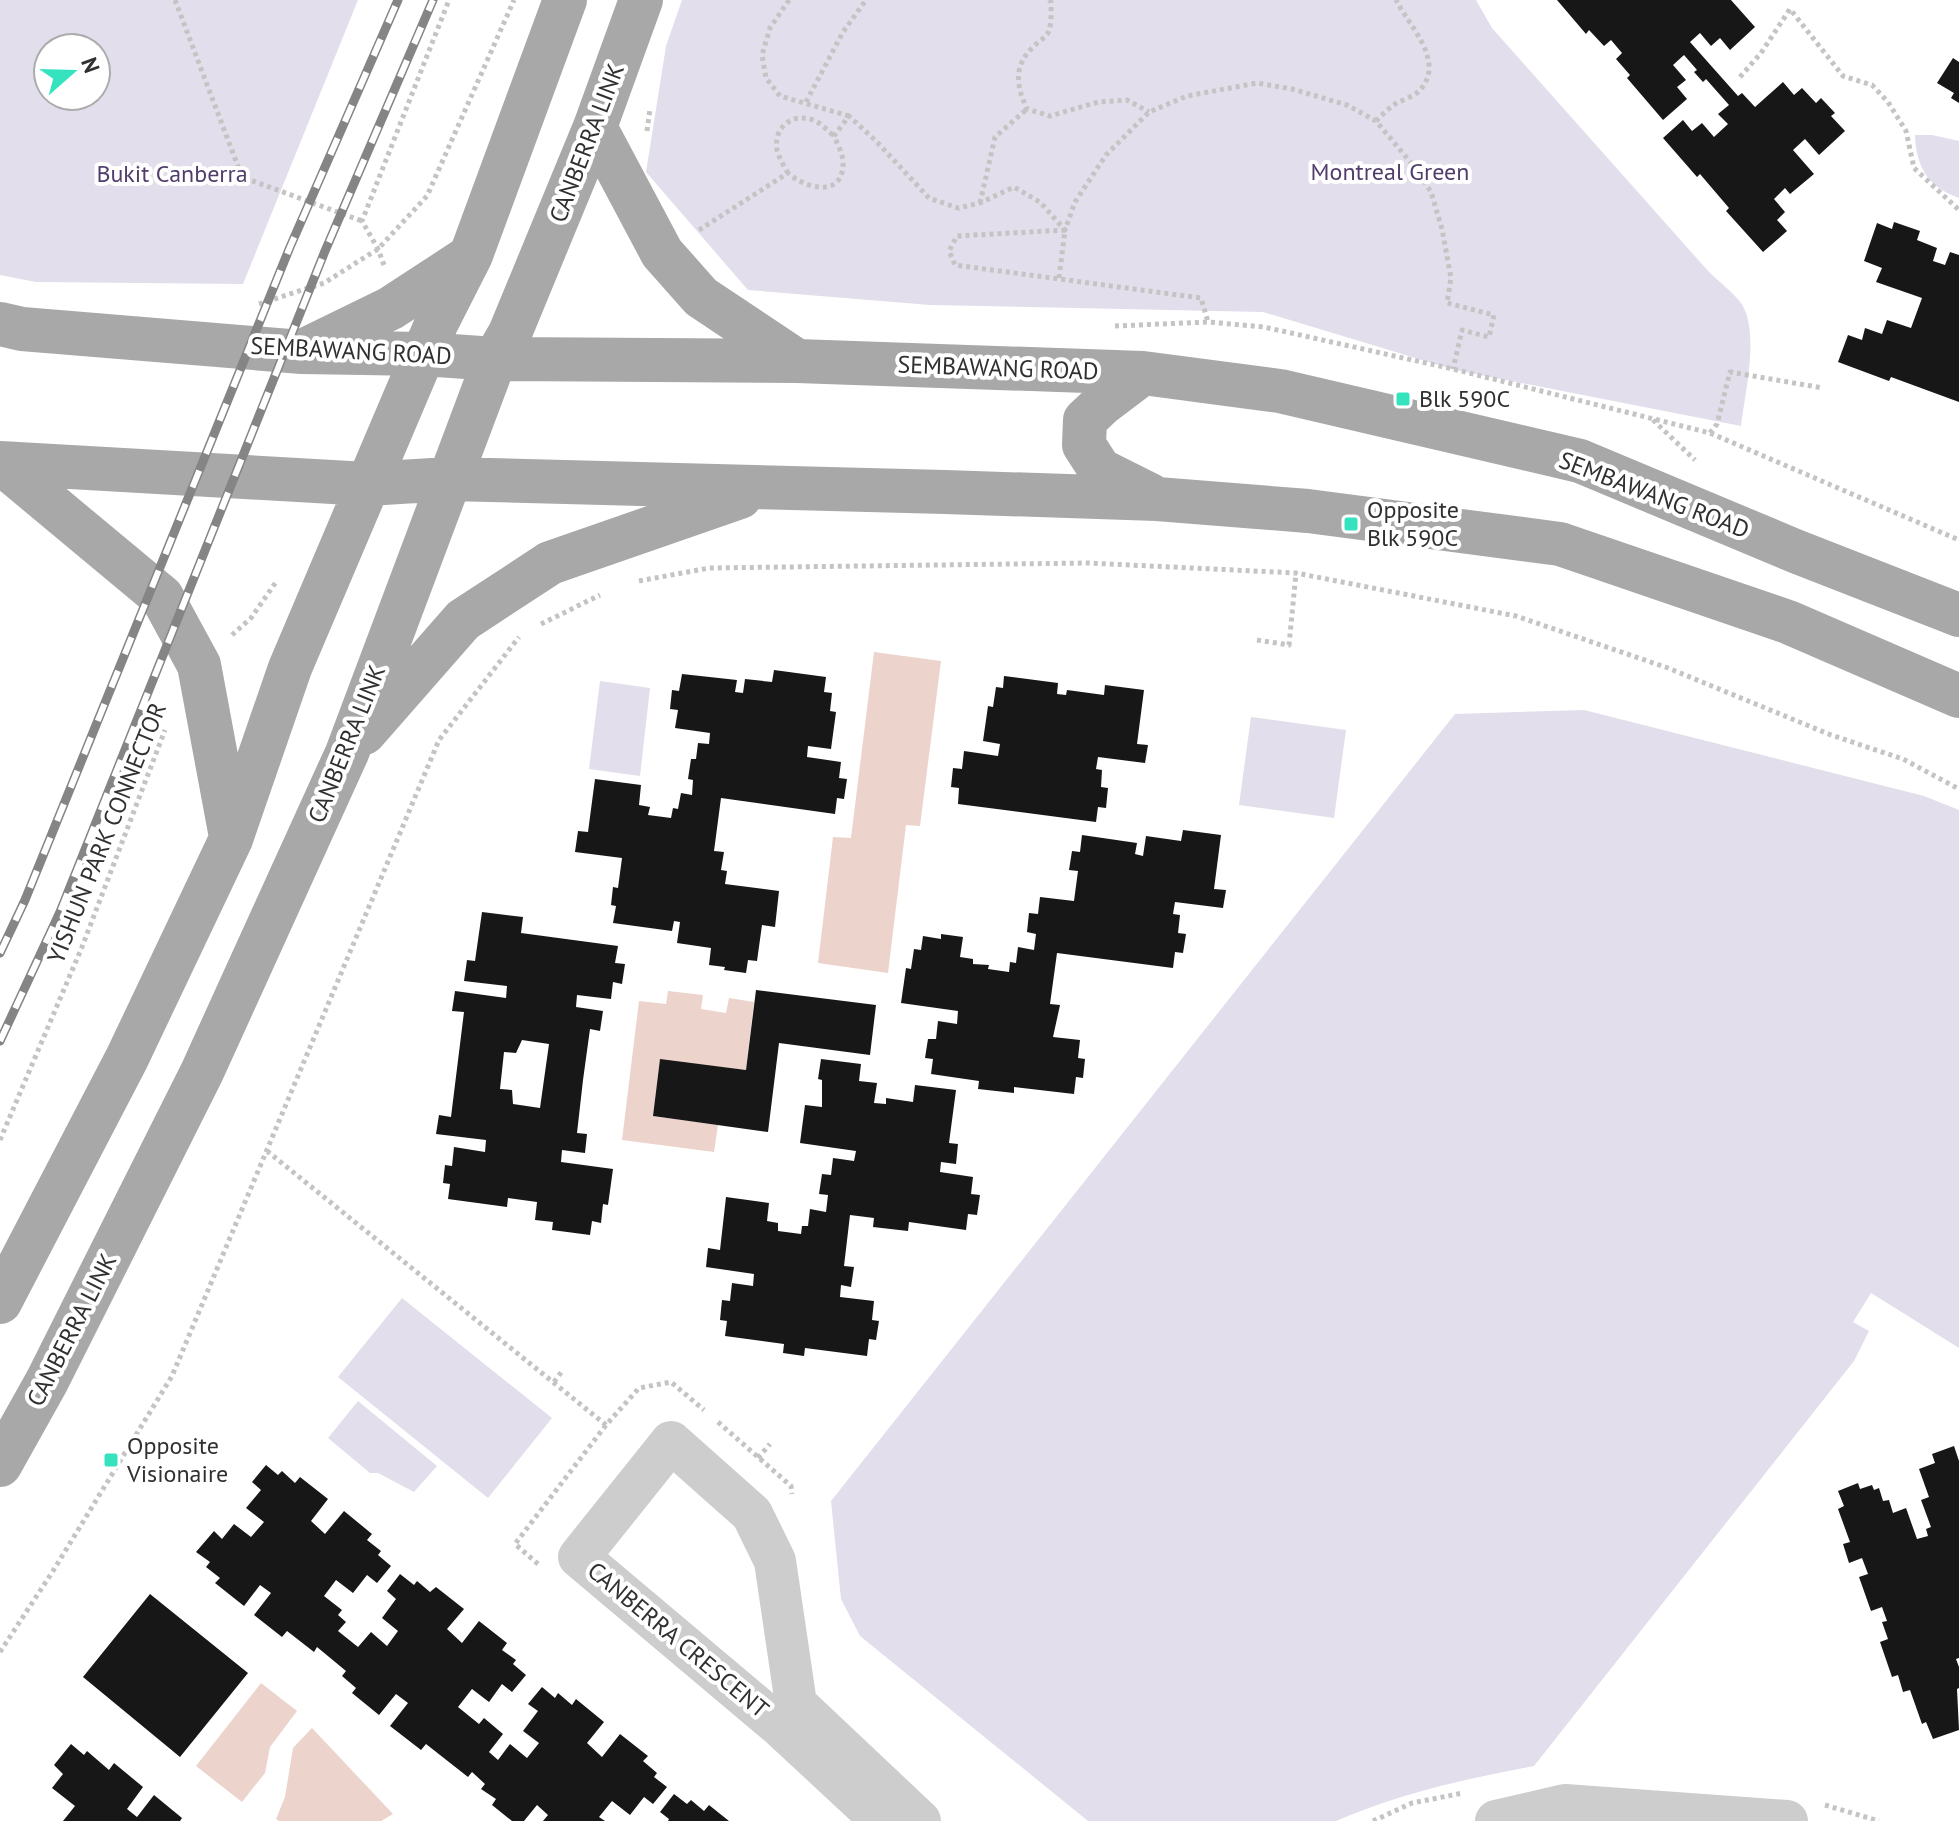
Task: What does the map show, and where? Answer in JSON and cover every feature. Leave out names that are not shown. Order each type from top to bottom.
[{"type":"main road","points":[[0,1302],[127,1058],[231,839],[290,668],[423,354],[471,255],[565,0]]},
{"type":"main road","name":"CANBERRA LINK","points":[[0,1465],[47,1381],[202,1072],[347,753],[495,359],[510,333],[595,127],[641,0]]},
{"type":"main road","points":[[595,127],[662,253],[671,264],[701,297],[797,361]]},
{"type":"main road","points":[[302,352],[391,308],[471,255]]},
{"type":"main road","name":"SEMBAWANG ROAD","points":[[0,324],[22,329],[302,352],[495,359],[797,361],[1143,373],[1280,391],[1580,461],[1795,551],[1959,615]]},
{"type":"main road","points":[[1143,373],[1085,420],[1084,445],[1100,470],[1157,499]]},
{"type":"main road","points":[[0,463],[367,484],[449,479],[1157,499],[1308,511],[1560,544],[1788,622],[1959,696]]},
{"type":"main road","points":[[0,463],[162,597],[199,665],[231,839]]},
{"type":"main road","points":[[347,753],[463,620],[550,563],[768,488]]},
{"type":"street","name":"CANBERRA CRESCENT","points":[[882,1821],[782,1728],[579,1557],[671,1442],[752,1514],[775,1561],[796,1704],[920,1821]]},
{"type":"street","points":[[1496,1821],[1565,1805],[1787,1821]]},
{"type":"path","points":[[175,0],[242,177],[362,221],[378,249],[427,196],[514,0]]},
{"type":"path","points":[[362,221],[449,0]]},
{"type":"path","points":[[789,0],[770,28],[762,55],[766,78],[780,96],[849,116],[929,198],[958,208],[980,203],[1014,187],[1040,202],[1065,230]]},
{"type":"path","points":[[806,102],[843,32],[866,0]]},
{"type":"path","points":[[1376,121],[1391,107],[1417,93],[1425,82],[1428,70],[1425,45],[1396,0]]},
{"type":"path","points":[[1052,1],[1048,34],[1031,49],[1018,73],[1017,88],[1027,109],[1050,116],[1098,102],[1127,100],[1149,112]]},
{"type":"path","points":[[1740,77],[1761,53],[1790,9],[1843,76],[1872,85],[1888,102],[1906,131],[1914,168],[1959,210]]},
{"type":"path","points":[[1059,278],[1065,230],[1075,202],[1106,155],[1149,112],[1187,96],[1257,83],[1292,89],[1347,105],[1376,121],[1417,170],[1431,192],[1451,278],[1447,303],[1494,315],[1489,337],[1462,330],[1453,369]]},
{"type":"path","points":[[648,146],[646,132],[650,106]]},
{"type":"path","points":[[980,203],[995,137],[1027,109]]},
{"type":"path","points":[[834,136],[849,116]]},
{"type":"path","points":[[791,120],[815,120],[834,136],[844,168],[839,179],[829,186],[816,188],[799,183],[788,173],[777,153],[776,139],[780,127],[791,120]]},
{"type":"path","points":[[692,234],[788,173]]},
{"type":"path","points":[[1065,230],[957,236],[949,251],[955,265],[1201,298],[1208,322]]},
{"type":"path","points":[[1710,433],[1717,424],[1730,372],[1823,388]]},
{"type":"path","points":[[636,581],[709,568],[1088,563],[1296,573],[1516,616],[1668,668],[1831,735],[1903,759],[1959,789]]},
{"type":"path","points":[[199,665],[251,618],[284,570]]},
{"type":"path","points":[[1257,640],[1289,645],[1296,573]]},
{"type":"path","points":[[533,629],[608,591]]},
{"type":"path","points":[[0,1652],[172,1376],[439,740],[520,635]]},
{"type":"path","name":"YISHUN PARK CONNECTOR","points":[[0,1140],[82,947],[166,727]]},
{"type":"path","points":[[267,1151],[606,1425]]},
{"type":"path","points":[[554,1382],[563,1370]]},
{"type":"path","points":[[539,1565],[515,1544],[606,1425],[639,1388],[671,1382],[791,1486],[793,1500]]},
{"type":"path","points":[[758,1458],[770,1444]]},
{"type":"green space","name":"Bukit Canberra","points":[[0,0],[358,0],[243,284],[36,282],[0,275]]},
{"type":"green space","name":"Montreal Green","points":[[682,0],[1476,0],[1492,28],[1709,272],[1741,303],[1750,329],[1750,346],[1741,426],[1455,370],[1263,312],[930,305],[748,290],[646,172],[666,46]]},
{"type":"green space","points":[[1915,135],[1959,141],[1959,198],[1939,188],[1926,174],[1918,157]]},
{"type":"green space","points":[[600,681],[650,688],[640,776],[589,769]]},
{"type":"green space","points":[[1584,710],[1924,796],[1959,810],[1959,1348],[1871,1293],[1853,1322],[1869,1331],[1854,1361],[1534,1766],[1409,1795],[1336,1821],[1088,1821],[860,1636],[841,1599],[831,1501],[1455,714]]},
{"type":"green space","points":[[1251,717],[1346,730],[1334,818],[1239,805]]},
{"type":"green space","points":[[402,1298],[552,1418],[488,1498],[338,1377]]},
{"type":"green space","points":[[358,1401],[437,1466],[414,1492],[378,1473],[370,1473],[328,1438]]},
{"type":"shaded area","points":[[874,652],[941,661],[920,826],[906,825],[888,973],[818,963],[833,837],[851,838]]},
{"type":"shaded area","points":[[668,991],[703,995],[701,1009],[726,1013],[729,998],[754,1002],[746,1070],[660,1060],[653,1116],[718,1125],[714,1152],[622,1140],[639,1001],[666,1004]]},
{"type":"shaded area","points":[[261,1683],[297,1711],[270,1747],[265,1773],[242,1802],[196,1766]]},
{"type":"shaded area","points":[[312,1728],[393,1814],[381,1821],[276,1819],[285,1797],[293,1748]]},
{"type":"building","points":[[1557,0],[1731,0],[1755,27],[1730,50],[1720,38],[1711,46],[1700,33],[1690,42],[1738,96],[1742,93],[1755,107],[1783,82],[1794,95],[1802,88],[1816,103],[1821,98],[1835,113],[1831,116],[1845,131],[1819,155],[1805,139],[1793,150],[1814,174],[1790,194],[1785,188],[1774,199],[1785,212],[1777,220],[1787,231],[1763,252],[1726,211],[1729,208],[1700,174],[1697,177],[1663,138],[1683,120],[1692,131],[1702,123],[1714,137],[1728,124],[1718,114],[1729,105],[1706,79],[1703,82],[1694,72],[1697,70],[1684,55],[1673,65],[1686,80],[1677,87],[1687,99],[1663,120],[1627,78],[1630,75],[1616,59],[1622,53],[1611,40],[1604,46],[1589,30],[1586,34]]},
{"type":"building","points":[[1953,58],[1959,62],[1959,103],[1951,98],[1954,93],[1937,83]]},
{"type":"building","points":[[1894,222],[1920,231],[1917,240],[1937,248],[1933,261],[1945,265],[1950,252],[1959,255],[1959,402],[1838,362],[1848,335],[1862,340],[1865,328],[1882,334],[1887,320],[1911,328],[1922,298],[1876,282],[1882,268],[1864,261],[1877,223],[1892,229]]},
{"type":"building","points":[[774,670],[826,677],[824,692],[832,693],[830,711],[836,712],[831,749],[808,746],[807,757],[841,762],[839,778],[847,779],[844,799],[837,798],[835,814],[721,798],[714,851],[724,852],[721,870],[727,871],[725,884],[779,891],[775,927],[762,925],[757,961],[748,960],[746,973],[709,965],[711,948],[677,943],[680,922],[674,921],[672,931],[613,923],[616,906],[611,905],[613,887],[618,888],[622,858],[575,852],[578,831],[588,832],[595,779],[641,785],[639,805],[650,807],[648,815],[671,818],[673,808],[678,809],[681,793],[692,795],[693,780],[688,779],[691,759],[696,759],[698,743],[709,744],[710,733],[675,728],[678,710],[670,709],[672,690],[679,691],[682,674],[737,680],[735,692],[743,693],[745,679],[772,682]]},
{"type":"building","points":[[1004,676],[1058,683],[1057,694],[1066,695],[1067,690],[1104,695],[1105,685],[1144,690],[1137,744],[1148,745],[1145,763],[1098,757],[1096,769],[1102,770],[1101,787],[1108,788],[1106,808],[1098,807],[1096,822],[958,804],[959,788],[951,787],[953,768],[962,769],[964,751],[998,756],[1000,744],[983,741],[988,706],[993,707],[996,687],[1003,688]]},
{"type":"building","points":[[1183,830],[1221,835],[1214,889],[1226,890],[1223,908],[1175,902],[1173,914],[1180,915],[1178,933],[1186,934],[1183,953],[1175,952],[1173,968],[1057,953],[1050,1004],[1060,1005],[1053,1037],[1080,1040],[1078,1058],[1085,1059],[1083,1078],[1076,1077],[1074,1094],[1014,1087],[1014,1093],[978,1089],[979,1081],[931,1074],[933,1059],[925,1058],[928,1039],[936,1039],[938,1021],[957,1024],[958,1011],[901,1003],[906,968],[911,969],[914,949],[921,950],[923,936],[941,939],[941,934],[963,937],[960,957],[973,959],[973,964],[989,965],[988,969],[1009,972],[1010,962],[1016,963],[1018,947],[1034,950],[1036,934],[1027,932],[1029,913],[1038,914],[1040,897],[1074,901],[1078,871],[1069,870],[1072,851],[1080,852],[1082,835],[1137,843],[1135,854],[1143,856],[1146,836],[1181,841]]},
{"type":"building","points":[[482,912],[523,917],[521,933],[618,946],[615,963],[625,964],[622,984],[613,982],[611,999],[577,995],[576,1007],[603,1011],[600,1031],[590,1029],[583,1080],[577,1133],[587,1134],[585,1153],[562,1150],[561,1162],[613,1169],[608,1205],[603,1204],[601,1223],[592,1221],[590,1235],[552,1230],[553,1222],[535,1220],[537,1202],[508,1198],[507,1207],[448,1199],[450,1184],[443,1183],[445,1165],[452,1166],[454,1147],[485,1152],[486,1140],[436,1134],[439,1115],[451,1117],[464,1012],[452,1011],[455,991],[506,998],[507,986],[464,981],[467,960],[475,961]],"holes":[[[522,1040],[549,1044],[540,1108],[513,1104],[512,1090],[500,1089],[504,1052],[516,1053]]]},
{"type":"building","points":[[756,990],[876,1005],[870,1055],[779,1043],[768,1132],[653,1116],[660,1059],[746,1070]]},
{"type":"building","points":[[821,1059],[861,1064],[859,1081],[877,1083],[874,1103],[886,1104],[886,1098],[913,1102],[915,1085],[956,1090],[949,1143],[958,1144],[956,1164],[941,1162],[940,1172],[973,1177],[971,1194],[980,1195],[977,1215],[968,1214],[966,1230],[909,1222],[908,1231],[873,1227],[874,1218],[850,1215],[844,1266],[854,1267],[851,1287],[841,1285],[840,1297],[874,1301],[872,1320],[879,1321],[876,1340],[869,1339],[867,1356],[805,1348],[804,1356],[783,1353],[784,1344],[725,1336],[727,1321],[720,1320],[722,1300],[730,1301],[732,1283],[753,1286],[754,1274],[706,1267],[708,1248],[720,1250],[726,1197],[769,1203],[767,1221],[778,1223],[778,1231],[801,1234],[802,1226],[808,1226],[810,1209],[826,1212],[828,1195],[819,1194],[822,1174],[831,1175],[833,1158],[854,1161],[856,1151],[800,1143],[805,1105],[822,1107],[822,1080],[818,1079]]},
{"type":"building","points":[[1954,1446],[1959,1461],[1959,1658],[1956,1659],[1959,1667],[1959,1730],[1933,1739],[1926,1722],[1922,1724],[1910,1690],[1903,1692],[1898,1675],[1892,1677],[1880,1642],[1888,1639],[1882,1622],[1887,1621],[1882,1607],[1871,1611],[1859,1577],[1868,1574],[1862,1558],[1849,1563],[1843,1544],[1850,1542],[1838,1509],[1844,1506],[1838,1491],[1858,1483],[1860,1489],[1872,1485],[1874,1490],[1879,1488],[1883,1501],[1889,1500],[1893,1513],[1906,1508],[1917,1539],[1928,1536],[1926,1529],[1931,1527],[1921,1500],[1929,1497],[1919,1469],[1935,1463],[1932,1454]]},
{"type":"building","points":[[266,1465],[278,1475],[282,1471],[295,1483],[300,1477],[328,1499],[311,1521],[325,1534],[344,1511],[372,1534],[367,1540],[381,1551],[378,1555],[391,1566],[377,1583],[367,1575],[353,1593],[336,1580],[324,1596],[342,1610],[338,1615],[346,1622],[338,1631],[358,1647],[371,1632],[387,1646],[398,1631],[382,1618],[396,1599],[387,1591],[400,1574],[414,1585],[417,1581],[430,1592],[436,1587],[464,1609],[447,1629],[462,1643],[479,1621],[507,1643],[502,1650],[516,1660],[513,1664],[526,1675],[512,1692],[502,1684],[489,1702],[472,1689],[458,1707],[479,1724],[484,1718],[503,1734],[489,1752],[498,1760],[510,1744],[527,1758],[539,1743],[523,1731],[538,1711],[528,1704],[542,1687],[555,1698],[558,1693],[572,1705],[576,1699],[604,1722],[587,1743],[602,1757],[620,1734],[648,1756],[643,1761],[657,1773],[654,1777],[667,1787],[653,1804],[644,1797],[630,1815],[612,1801],[599,1817],[605,1821],[543,1821],[548,1815],[537,1805],[524,1821],[512,1821],[492,1805],[496,1799],[481,1789],[485,1784],[472,1772],[468,1777],[426,1744],[421,1750],[390,1726],[408,1703],[396,1694],[379,1715],[352,1693],[356,1688],[342,1676],[346,1671],[317,1647],[314,1652],[287,1631],[282,1637],[254,1615],[271,1593],[260,1585],[244,1606],[215,1583],[220,1578],[206,1567],[210,1562],[196,1552],[214,1531],[222,1539],[234,1524],[251,1537],[264,1522],[246,1508],[261,1490],[252,1482]]},
{"type":"building","points":[[150,1594],[248,1673],[180,1757],[83,1677]]},
{"type":"building","points":[[71,1744],[84,1755],[87,1751],[109,1770],[114,1763],[143,1787],[127,1809],[137,1817],[154,1795],[182,1818],[180,1821],[63,1821],[75,1806],[52,1788],[63,1774],[54,1765]]},
{"type":"building","points":[[674,1794],[687,1804],[691,1800],[704,1811],[709,1805],[729,1821],[668,1821],[660,1812]]},
{"type":"railway","points":[[0,953],[25,900],[290,247],[398,0]]},
{"type":"railway","points":[[0,1041],[60,912],[325,251],[433,0]]},
{"type":"place","name":"Blk 590C","points":[[1403,399]]},
{"type":"place","name":"Opposite Blk 590C","points":[[1351,524]]},
{"type":"place","name":"Opposite Visionaire","points":[[111,1460]]}]
